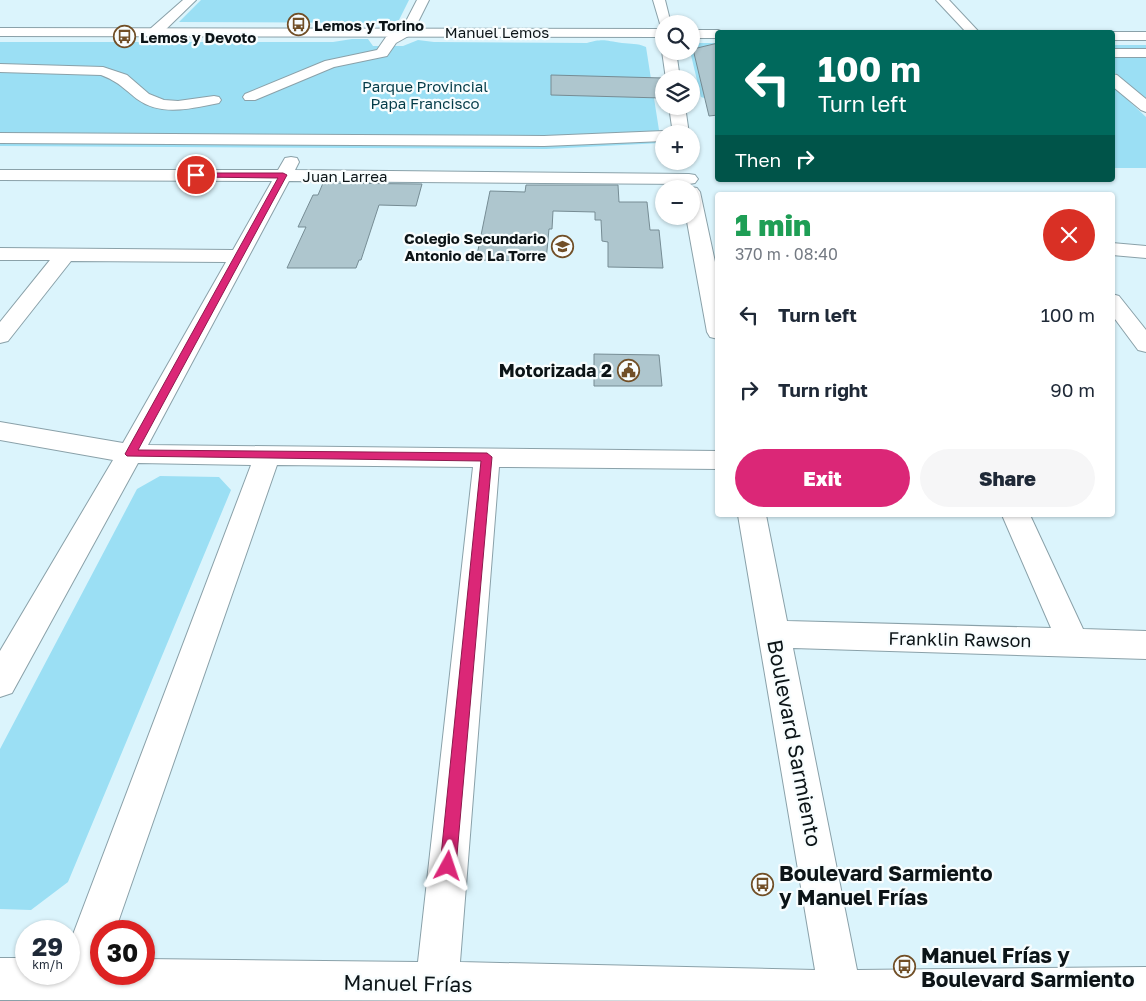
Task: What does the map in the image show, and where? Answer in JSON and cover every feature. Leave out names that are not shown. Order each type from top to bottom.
[{"type":"street","points":[[155,32],[190,0]]},
{"type":"street","points":[[0,68],[103,71],[122,78],[144,97],[161,104],[178,106],[233,99],[330,64],[379,54],[385,51],[391,40],[407,32],[423,0]]},
{"type":"street","points":[[659,0],[663,15]]},
{"type":"street","points":[[942,0],[972,30]]},
{"type":"street","name":"Manuel Lemos","points":[[0,32],[655,33]]},
{"type":"street","points":[[700,34],[715,34]]},
{"type":"street","points":[[1115,36],[1146,36]]},
{"type":"street","points":[[1115,53],[1146,53]]},
{"type":"street","points":[[1115,81],[1146,108]]},
{"type":"street","points":[[210,139],[221,125]]},
{"type":"street","points":[[0,138],[544,141],[655,136]]},
{"type":"street","points":[[0,682],[130,454],[297,150]]},
{"type":"street","name":"Juan Larrea","points":[[0,175],[283,175],[655,193]]},
{"type":"street","points":[[700,225],[715,314]]},
{"type":"street","points":[[1115,249],[1146,252]]},
{"type":"street","points":[[0,254],[239,256]]},
{"type":"street","points":[[0,336],[66,254]]},
{"type":"street","points":[[1115,304],[1146,345]]},
{"type":"street","points":[[0,431],[130,454],[715,460]]},
{"type":"street","points":[[80,971],[268,454]]},
{"type":"street","points":[[437,983],[487,457]]},
{"type":"street","name":"Boulevard Sarmiento","points":[[752,517],[842,996]]},
{"type":"street","points":[[1017,517],[1073,641]]},
{"type":"street","name":"Franklin Rawson","points":[[774,634],[1073,641],[1146,645]]},
{"type":"street","name":"Manuel Frías","points":[[0,979],[15,979]]},
{"type":"street","name":"Manuel Frías","points":[[80,979],[437,983],[842,996],[1146,988]]},
{"type":"green space","points":[[201,0],[409,0],[399,20],[390,23],[179,22]]},
{"type":"green space","name":"Parque Provincial Papa Francisco","points":[[368,39],[373,46],[403,46],[418,40],[434,42],[587,43],[601,40],[637,44],[646,47],[655,115],[657,115],[658,125],[655,125],[655,143],[546,149],[0,146],[0,42],[151,42],[165,40],[167,42],[333,42]]},
{"type":"green space","points":[[700,43],[715,43],[715,101],[701,97],[700,70],[695,70],[692,60],[700,60]]},
{"type":"green space","points":[[1115,45],[1146,45],[1146,101],[1115,73]]},
{"type":"green space","points":[[1115,88],[1146,117],[1146,168],[1115,168]]},
{"type":"green space","points":[[160,476],[219,477],[231,490],[68,882],[31,910],[0,909],[0,749],[137,489]]},
{"type":"building","points":[[715,44],[715,115],[709,116],[700,78],[700,70],[698,70],[696,60],[700,60],[700,47]]},
{"type":"building","points":[[551,75],[655,78],[655,98],[551,95]]},
{"type":"building","points":[[323,183],[422,184],[416,206],[379,205],[361,260],[359,260],[356,268],[287,268],[306,227],[298,227],[313,195],[318,195]]},
{"type":"building","points":[[526,185],[618,185],[619,202],[647,202],[650,230],[659,230],[663,268],[608,267],[608,242],[602,241],[601,220],[595,220],[595,212],[553,211],[552,229],[549,229],[546,261],[476,260],[490,191],[525,192]]},
{"type":"building","name":"Motorizada 2","points":[[594,354],[659,355],[662,386],[594,386]]},
{"type":"place","name":"Lemos y Torino","points":[[298,25]]},
{"type":"place","name":"Lemos y Devoto","points":[[124,37]]},
{"type":"place","name":"Colegio Secundario Antonio de La Torre","points":[[562,247]]},
{"type":"place","name":"Motorizada 2","points":[[628,370]]},
{"type":"place","name":"Boulevard Sarmiento y Manuel Frías","points":[[763,885]]},
{"type":"place","name":"Manuel Frías y Boulevard Sarmiento","points":[[905,967]]},
{"type":"route","points":[[196,175],[283,175],[130,454],[487,457],[448,866]]}]
